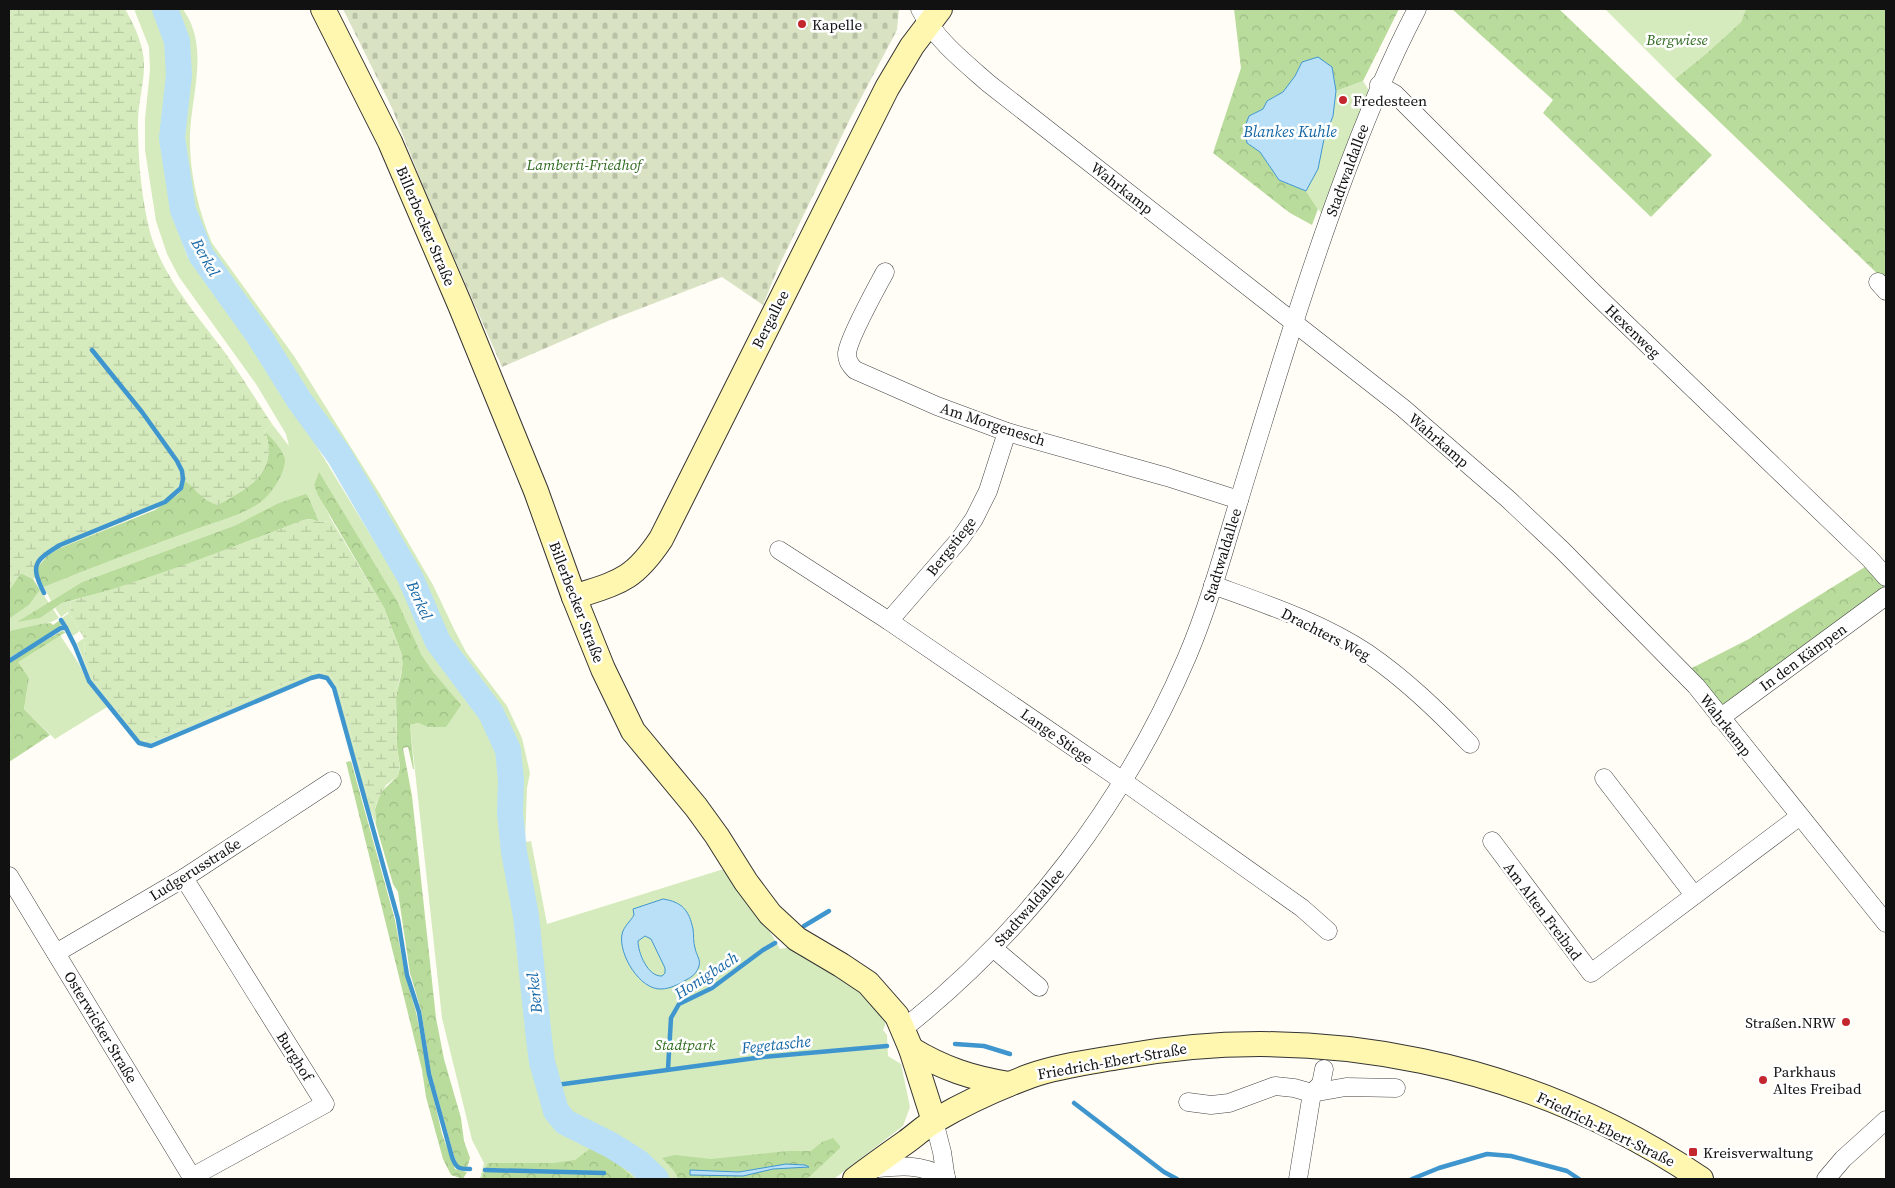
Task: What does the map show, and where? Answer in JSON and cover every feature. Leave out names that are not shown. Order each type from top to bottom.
[{"type":"street","name":"Billerbecker Straße","points":[[323,9],[390,142],[460,305],[536,491],[602,668],[633,731],[696,807],[746,882],[770,914],[797,939],[841,964],[868,983],[891,1008],[907,1039],[934,1121]]},
{"type":"street","name":"Stadtwaldallee","points":[[907,1039],[938,1002],[993,948],[1059,873],[1123,781],[1160,713],[1187,656],[1213,585],[1294,321],[1328,221],[1379,85],[1417,9]]},
{"type":"street","name":"Bergallee","points":[[574,597],[617,583],[630,576],[648,557],[661,539],[869,123],[929,14]]},
{"type":"street","name":"Wahrkamp","points":[[929,14],[946,46],[988,83],[1403,408],[1508,499],[1562,550],[1696,686],[1886,923]]},
{"type":"street","name":"Hexenweg","points":[[1379,85],[1395,94],[1594,293],[1886,577]]},
{"type":"street","name":"Am Morgenesch","points":[[885,272],[847,352],[848,362],[855,370],[937,406],[1006,432],[1166,477],[1239,500]]},
{"type":"street","name":"Bergstiege","points":[[889,620],[960,539],[974,519],[988,491],[1006,432]]},
{"type":"street","name":"Lange Stiege","points":[[778,550],[889,620],[1123,781],[1302,908],[1328,931]]},
{"type":"street","name":"Drachters Weg","points":[[1213,585],[1276,608],[1331,633],[1366,653],[1431,703],[1470,744]]},
{"type":"street","name":"In den Kämpen","points":[[1720,718],[1886,596]]},
{"type":"street","points":[[1604,778],[1694,896]]},
{"type":"street","name":"Ludgerusstraße","points":[[56,953],[184,878],[332,781]]},
{"type":"street","name":"Am Alten Freibad","points":[[1492,841],[1591,973],[1800,816]]},
{"type":"street","name":"Osterwicker Straße","points":[[9,876],[193,1178]]},
{"type":"street","name":"Burghof","points":[[184,878],[325,1104],[193,1178]]},
{"type":"street","points":[[993,948],[1039,987]]},
{"type":"street","points":[[907,1039],[934,1063],[957,1073],[1009,1084]]},
{"type":"street","name":"Friedrich-Ebert-Straße","points":[[862,1174],[934,1121],[1009,1084],[1034,1075],[1154,1051],[1188,1047],[1273,1043],[1350,1048],[1399,1055],[1454,1067],[1526,1090],[1579,1112],[1652,1149],[1701,1179]]},
{"type":"street","points":[[1298,1179],[1312,1093],[1321,1084],[1324,1069]]},
{"type":"street","points":[[1188,1102],[1210,1105],[1229,1103],[1274,1086],[1294,1088],[1312,1093],[1346,1087],[1396,1088]]},
{"type":"street","points":[[1826,1179],[1843,1159],[1886,1120]]},
{"type":"street","points":[[934,1121],[946,1178]]},
{"type":"street","points":[[862,1174],[918,1166],[946,1178]]},
{"type":"green space","points":[[9,9],[125,9],[138,36],[144,58],[144,73],[138,115],[139,164],[147,218],[156,249],[172,281],[226,354],[272,424],[265,431],[268,458],[264,468],[250,485],[240,492],[218,505],[203,498],[185,481],[182,490],[166,504],[60,548],[41,562],[38,576],[33,579],[21,573],[9,590]]},
{"type":"green space","name":"Stadtpark","points":[[134,9],[154,9],[163,32],[168,54],[162,149],[174,219],[187,256],[271,371],[407,595],[432,651],[443,668],[483,717],[498,745],[504,774],[500,803],[501,836],[514,892],[534,1056],[551,1049],[548,1037],[531,879],[521,834],[520,810],[523,773],[513,737],[499,708],[458,656],[426,585],[287,358],[206,246],[194,215],[182,150],[189,53],[185,28],[177,9],[183,9],[196,39],[197,66],[190,135],[191,162],[199,204],[212,243],[294,356],[380,494],[433,585],[466,652],[507,706],[522,738],[530,773],[527,788],[525,842],[531,841],[547,924],[727,868],[780,949],[794,946],[862,989],[887,1020],[883,1030],[887,1035],[888,1056],[901,1064],[910,1107],[903,1126],[834,1179],[480,1179],[484,1163],[472,1140],[442,1018],[410,725],[418,723],[428,727],[434,673],[421,654],[362,545],[319,473],[314,485],[332,521],[319,522],[309,498],[257,515],[236,525],[82,582],[51,601],[44,587],[91,567],[231,516],[258,504],[284,455],[265,431],[272,424],[289,446],[286,434],[256,384],[179,277],[167,254],[156,221],[145,150],[145,119],[150,70],[149,47]]},
{"type":"green space","name":"Lamberti-Friedhof","points":[[343,9],[899,9],[897,30],[851,117],[778,268],[763,305],[722,277],[608,321],[502,367],[427,196],[392,108]]},
{"type":"green space","points":[[1234,9],[1399,9],[1363,81],[1336,91],[1332,67],[1302,62],[1295,76],[1283,92],[1267,101],[1263,109],[1249,116],[1247,143],[1260,152],[1279,180],[1306,191],[1318,209],[1312,225],[1290,213],[1213,153],[1241,68]]},
{"type":"green space","points":[[1452,9],[1559,9],[1712,155],[1651,217],[1543,113],[1553,100]]},
{"type":"green space","name":"Bergwiese","points":[[1605,9],[1746,9],[1741,22],[1675,79]]},
{"type":"green space","points":[[1746,9],[1886,9],[1886,282],[1675,79],[1741,22]]},
{"type":"green space","points":[[1363,81],[1370,92],[1325,219],[1306,191],[1318,169],[1324,139],[1333,116],[1336,91]]},
{"type":"green space","points":[[265,431],[281,450],[285,462],[282,474],[275,486],[258,504],[235,515],[44,587],[38,576],[37,568],[47,556],[60,548],[155,510],[182,490],[185,480],[197,492],[217,505],[250,485],[264,468],[268,457]]},
{"type":"green space","points":[[319,472],[397,601],[421,654],[461,705],[446,727],[428,727],[418,723],[410,725],[414,769],[408,747],[403,748],[412,796],[436,1018],[444,1059],[470,1158],[467,1168],[459,1168],[454,1156],[431,1073],[421,1010],[410,973],[398,892],[393,884],[376,825],[375,809],[381,792],[398,776],[400,767],[397,747],[396,697],[402,671],[402,655],[384,608],[318,495],[314,485]]},
{"type":"green space","points":[[306,494],[319,522],[311,519],[304,520],[126,586],[62,603],[40,618],[17,622],[82,582],[236,525],[279,503]]},
{"type":"green space","points":[[311,519],[319,522],[332,521],[384,608],[402,655],[403,664],[396,697],[397,747],[400,767],[398,776],[386,785],[377,802],[375,809],[376,825],[337,684],[327,672],[311,673],[156,738],[142,741],[93,679],[85,662],[84,638],[70,614],[71,601],[160,573]]},
{"type":"green space","points":[[1873,562],[1886,585],[1719,711],[1688,670],[1749,639]]},
{"type":"green space","points":[[21,573],[33,579],[40,590],[29,605],[9,619],[9,590]]},
{"type":"green space","points":[[40,590],[49,603],[19,621],[40,617],[53,609],[59,618],[42,625],[9,631],[9,619],[29,605]]},
{"type":"green space","points":[[71,601],[70,614],[80,631],[73,636],[62,618],[69,613],[61,617],[55,608],[62,603]]},
{"type":"green space","points":[[60,620],[60,627],[9,658],[9,631],[41,624],[51,623],[53,625]]},
{"type":"green space","points":[[62,631],[66,632],[18,662],[29,678],[24,709],[50,735],[9,762],[9,662]]},
{"type":"green space","points":[[60,635],[79,664],[88,683],[107,707],[55,739],[24,709],[29,678],[17,662]]},
{"type":"green space","points":[[84,638],[85,662],[93,679],[143,741],[156,738],[311,673],[327,672],[337,684],[376,825],[363,791],[335,685],[328,678],[319,675],[312,676],[149,744],[141,742],[91,680],[77,643]]},
{"type":"green space","points":[[351,761],[395,920],[405,974],[416,1012],[442,1134],[455,1169],[467,1172],[463,1179],[451,1175],[443,1159],[426,1097],[422,1070],[346,762]]},
{"type":"green space","points":[[833,1138],[840,1148],[807,1179],[679,1179],[662,1158],[675,1155],[711,1159],[788,1151],[811,1151],[822,1142]],"holes":[[[786,1164],[805,1165],[773,1169],[743,1176],[690,1175],[696,1170],[739,1172]]]},
{"type":"green space","points":[[591,1148],[618,1164],[635,1179],[481,1179],[488,1163],[553,1163],[575,1160]]},
{"type":"water","name":"Blankes Kuhle","points":[[1318,57],[1332,67],[1336,91],[1333,116],[1324,139],[1318,169],[1306,191],[1279,180],[1260,152],[1247,143],[1244,129],[1249,116],[1263,109],[1267,101],[1283,92],[1295,76],[1302,62]]},
{"type":"water","points":[[663,899],[675,902],[684,908],[693,929],[694,946],[699,962],[694,974],[674,986],[661,989],[645,984],[638,977],[627,960],[622,942],[623,931],[634,915],[633,909]],"holes":[[[645,936],[651,939],[665,968],[665,973],[662,976],[652,973],[648,969],[640,952],[638,941]]]},
{"type":"water","points":[[786,1164],[809,1167],[773,1169],[743,1176],[690,1175],[690,1170],[739,1172]]},
{"type":"waterway","name":"Berkel","points":[[165,9],[177,41],[179,75],[172,138],[183,210],[201,255],[259,336],[299,400],[339,455],[410,577],[438,642],[491,713],[508,750],[511,780],[510,813],[514,852],[526,916],[542,1062],[556,1111],[565,1122],[611,1145],[638,1162],[656,1179]]},
{"type":"waterway","points":[[44,593],[36,570],[37,564],[45,555],[60,545],[165,502],[181,488],[183,479],[182,471],[177,461],[142,412],[92,350]]},
{"type":"waterway","points":[[61,620],[66,628]]},
{"type":"waterway","points":[[9,661],[61,628],[66,628],[89,681],[139,743],[151,746],[311,678],[319,676],[327,678],[334,688],[398,919],[407,975],[419,1012],[429,1074],[452,1157],[458,1167],[470,1169]]},
{"type":"waterway","name":"Honigbach","points":[[804,926],[829,911]]},
{"type":"waterway","name":"Honigbach","points":[[668,1069],[671,1018],[679,1004],[712,988],[775,943]]},
{"type":"waterway","name":"Fegetasche","points":[[955,1044],[984,1046],[1010,1054]]},
{"type":"waterway","name":"Fegetasche","points":[[549,1086],[763,1057],[887,1046]]},
{"type":"waterway","name":"Fegetasche","points":[[1074,1103],[1164,1172],[1177,1179]]},
{"type":"waterway","name":"Fegetasche","points":[[1412,1179],[1439,1168],[1487,1154],[1511,1156],[1567,1171],[1579,1179]]},
{"type":"waterway","points":[[485,1170],[604,1173]]},
{"type":"place","name":"Kapelle","points":[[802,24]]},
{"type":"place","name":"Fredesteen","points":[[1343,100]]},
{"type":"place","name":"Straßen.NRW","points":[[1846,1022]]},
{"type":"place","name":"Parkhaus Altes Freibad","points":[[1763,1080]]},
{"type":"place","name":"Kreisverwaltung","points":[[1693,1152]]}]
